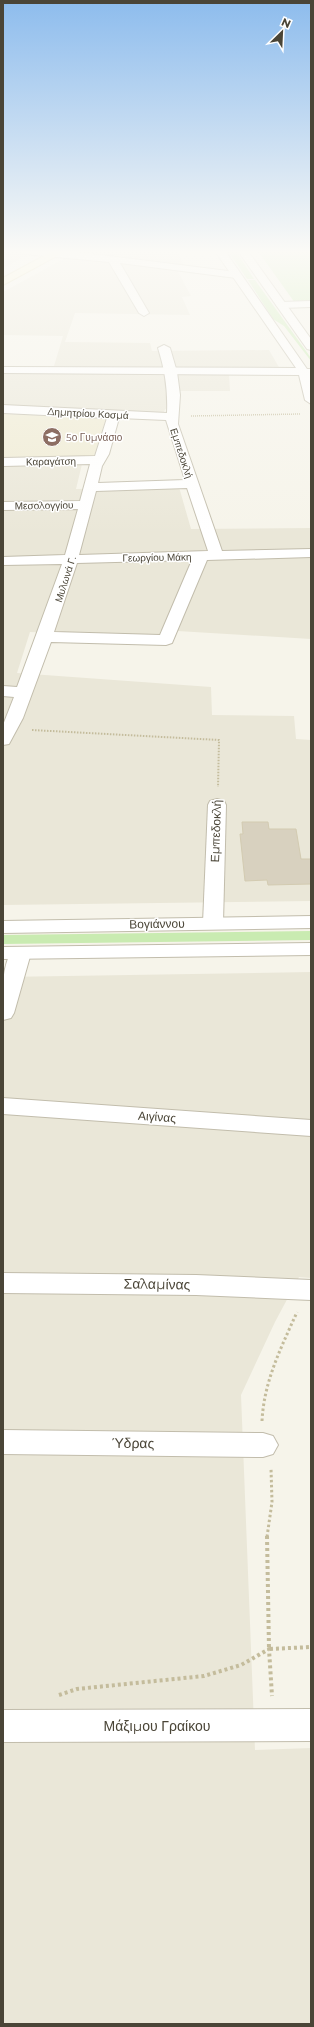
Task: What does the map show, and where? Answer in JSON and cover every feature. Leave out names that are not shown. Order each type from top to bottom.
[{"type":"street","points":[[288,346],[307,372],[311,400]]},
{"type":"street","name":"Εμπεδοκλή","points":[[164,348],[171,372],[174,395],[172,424],[217,556]]},
{"type":"street","points":[[3,370],[307,372]]},
{"type":"street","name":"Δημητρίου Κοσμά","points":[[3,409],[172,417]]},
{"type":"street","name":"Μυλωνά Γ.","points":[[7,727],[24,693],[46,637],[72,559],[95,466],[103,454],[114,414]]},
{"type":"street","name":"Καραγάτση","points":[[3,462],[99,460]]},
{"type":"street","points":[[90,487],[193,484]]},
{"type":"street","name":"Μεσολογγίου","points":[[3,506],[85,505]]},
{"type":"street","name":"Γεωργίου Μάκη","points":[[3,561],[311,553]]},
{"type":"street","points":[[46,637],[166,640],[201,556]]},
{"type":"street","points":[[3,692],[24,693]]},
{"type":"street","name":"Εμπεδοκλή","points":[[213,923],[217,806]]},
{"type":"street","name":"Βογιάννου","points":[[3,927],[311,922]]},
{"type":"street","points":[[3,1013],[11,953],[311,949]]},
{"type":"street","name":"Αιγίνας","points":[[3,1106],[311,1128]]},
{"type":"street","name":"Σαλαμίνας","points":[[3,1283],[191,1284],[309,1290]]},
{"type":"street","name":"Ύδρας","points":[[3,1442],[263,1445]]},
{"type":"street","name":"Μάξιμου Γραίκου","points":[[19,1726],[311,1725]]},
{"type":"path","points":[[172,417],[303,414]]},
{"type":"path","name":"Εμπεδοκλή","points":[[7,727],[219,740],[217,806]]},
{"type":"path","points":[[274,1725],[269,1649],[267,1539],[272,1502],[272,1489],[271,1468],[263,1445],[262,1416],[268,1380],[309,1290]]},
{"type":"path","points":[[19,1726],[43,1707],[51,1698],[77,1689],[204,1676],[241,1665],[269,1649],[311,1647]]},
{"type":"shaded area","points":[[60,346],[151,346],[152,351],[269,350],[280,369],[54,366]]},
{"type":"shaded area","points":[[3,373],[229,374],[230,391],[167,391],[167,407],[163,413],[3,405]]},
{"type":"shaded area","name":"5ο Γυμνάσιο","points":[[3,414],[106,418],[94,456],[3,457]]},
{"type":"shaded area","points":[[82,464],[76,489],[179,487],[191,529],[311,528],[311,639],[161,630],[158,637],[30,632],[17,673],[211,687],[212,715],[294,716],[296,739],[311,740],[311,901],[3,905],[3,466]]},
{"type":"shaded area","points":[[311,972],[311,1278],[299,1277],[275,1322],[241,1395],[255,1750],[311,1748],[311,2024],[3,2024],[3,977]]},
{"type":"green space","points":[[299,346],[302,346],[311,358],[311,361]]},
{"type":"green space","points":[[311,931],[311,940],[3,944],[3,935]]},
{"type":"building","points":[[242,822],[268,822],[269,829],[296,829],[301,859],[311,859],[311,884],[268,885],[267,880],[245,881],[240,834],[243,834]]},
{"type":"place","name":"5ο Γυμνάσιο","points":[[52,437]]}]
